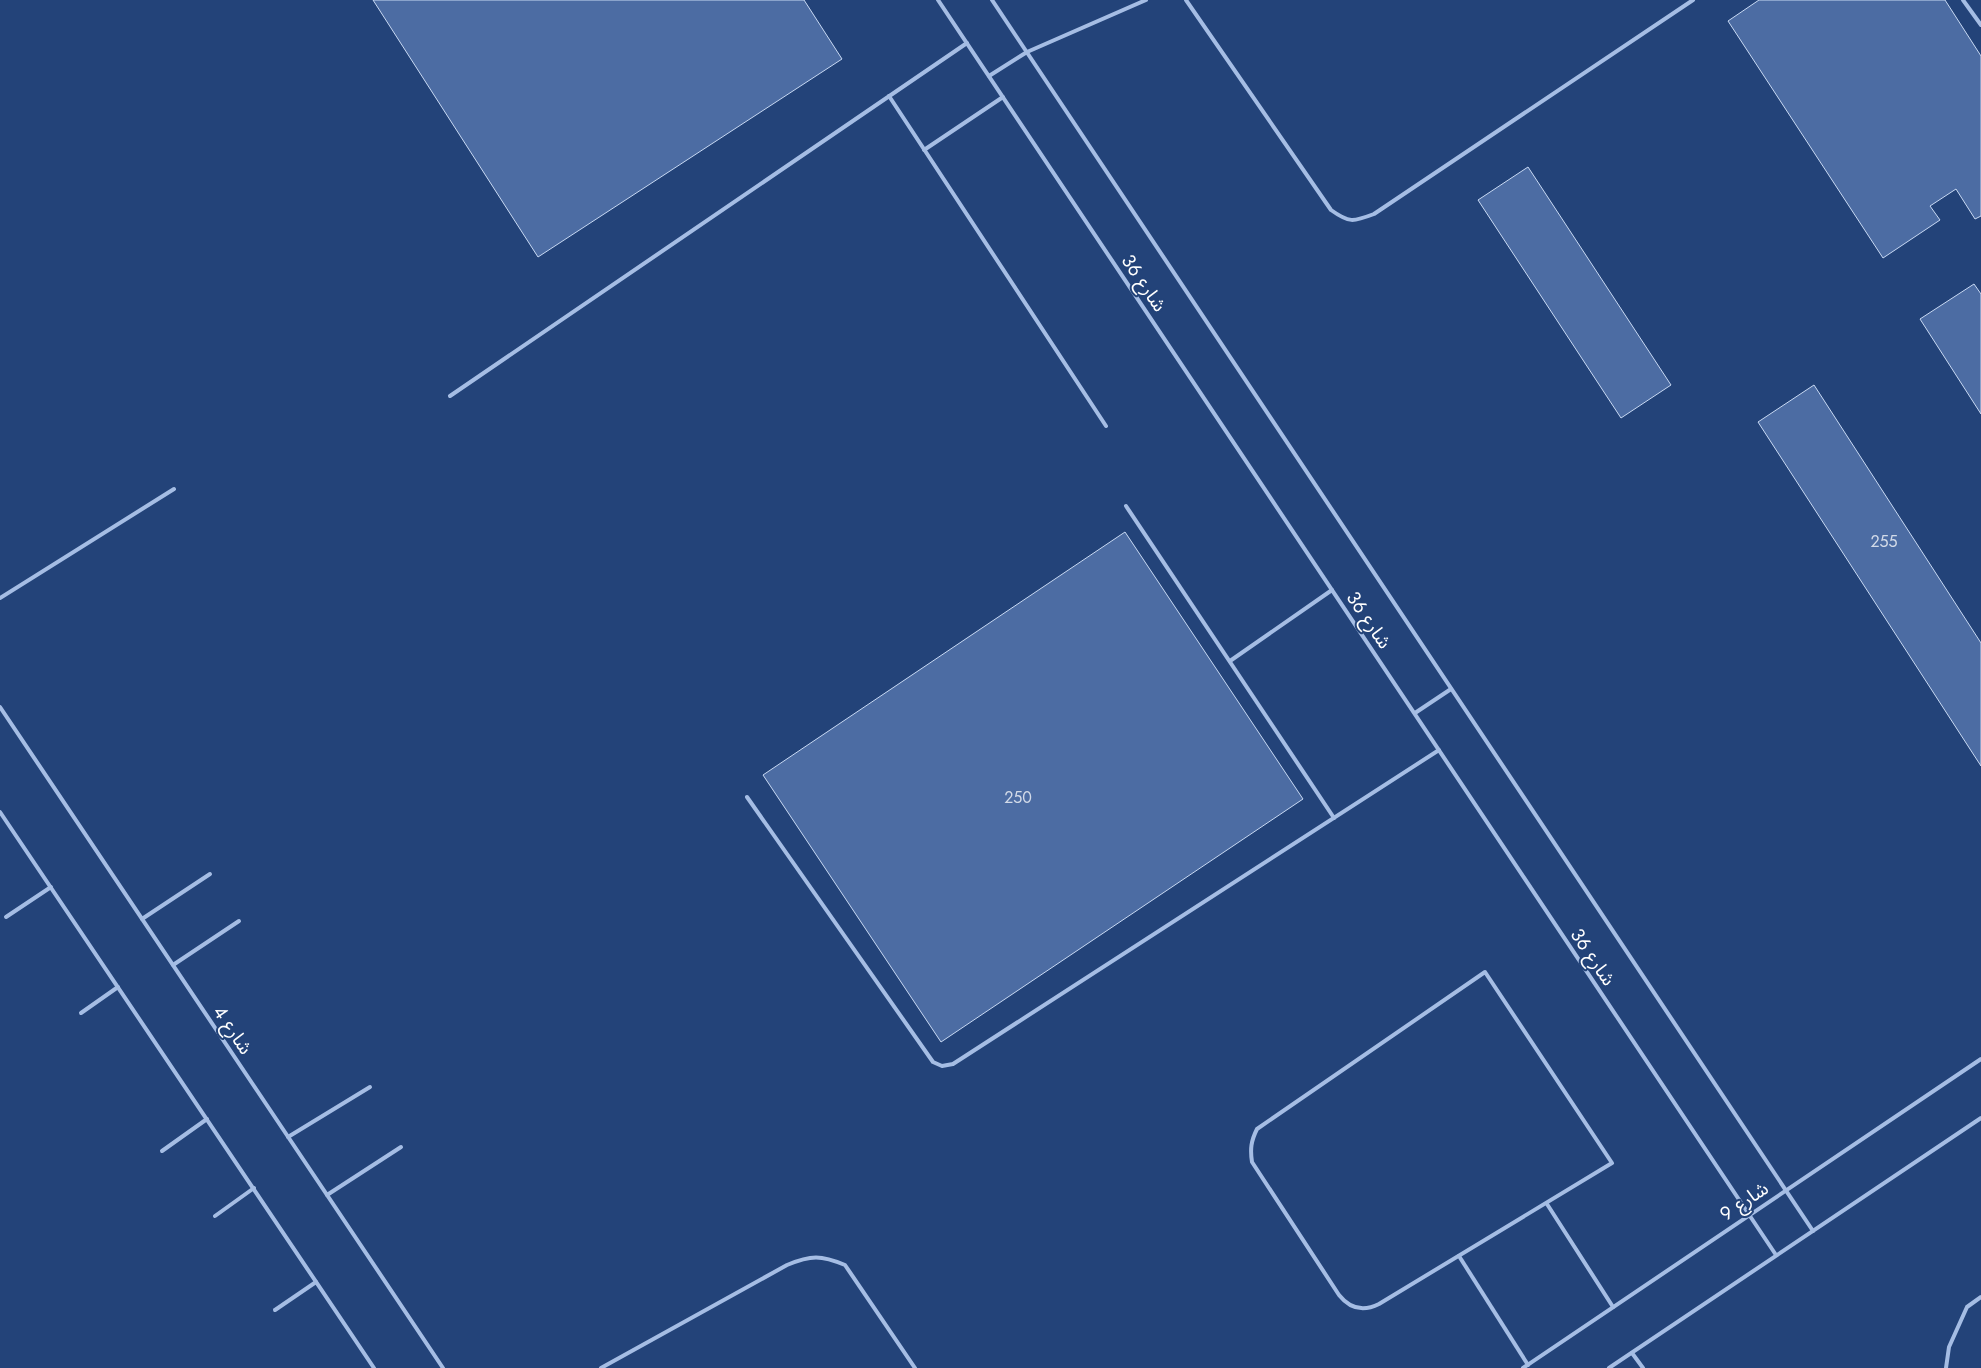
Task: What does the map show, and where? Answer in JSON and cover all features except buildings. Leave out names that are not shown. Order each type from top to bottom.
[{"type":"lane","name":"شارع 36","points":[[938,0],[1776,1255]]},
{"type":"lane","name":"شارع 36","points":[[992,0],[1813,1231]]},
{"type":"lane","points":[[989,76],[1027,52],[1146,0]]},
{"type":"lane","points":[[1186,0],[1331,210],[1344,220],[1374,214],[1693,0]]},
{"type":"lane","points":[[1963,0],[1981,25]]},
{"type":"lane","points":[[450,396],[967,43]]},
{"type":"lane","points":[[889,96],[1106,426]]},
{"type":"lane","points":[[924,150],[1003,97]]},
{"type":"lane","points":[[0,598],[174,489]]},
{"type":"lane","points":[[1126,506],[1334,818]]},
{"type":"lane","points":[[1230,661],[1332,590]]},
{"type":"lane","points":[[1415,713],[1451,689]]},
{"type":"lane","name":"شارع 4","points":[[0,707],[443,1368]]},
{"type":"lane","points":[[747,798],[933,1062],[942,1066],[953,1064],[1439,750]]},
{"type":"lane","points":[[0,812],[374,1368]]},
{"type":"lane","points":[[142,919],[210,874]]},
{"type":"lane","points":[[6,917],[50,886]]},
{"type":"lane","points":[[173,965],[239,922]]},
{"type":"lane","points":[[1485,972],[1612,1163],[1548,1204],[1371,1308],[1352,1307],[1345,1302],[1328,1279],[1252,1162],[1250,1151],[1252,1140],[1257,1130],[1485,972]]},
{"type":"lane","points":[[81,1013],[118,987]]},
{"type":"lane","name":"شارع 9","points":[[1523,1368],[1748,1214],[1981,1059]]},
{"type":"lane","points":[[288,1137],[370,1088]]},
{"type":"lane","points":[[1609,1368],[1981,1118]]},
{"type":"lane","points":[[162,1151],[207,1119]]},
{"type":"lane","points":[[327,1195],[400,1147]]},
{"type":"lane","points":[[215,1216],[254,1188]]},
{"type":"lane","points":[[1548,1204],[1613,1307]]},
{"type":"lane","points":[[600,1368],[787,1265],[808,1256],[828,1258],[845,1266],[915,1368]]},
{"type":"lane","points":[[1459,1256],[1528,1365]]},
{"type":"lane","points":[[275,1310],[316,1282]]},
{"type":"lane","points":[[1946,1368],[1949,1347],[1966,1307],[1981,1297]]},
{"type":"lane","points":[[1632,1353],[1643,1368]]}]
